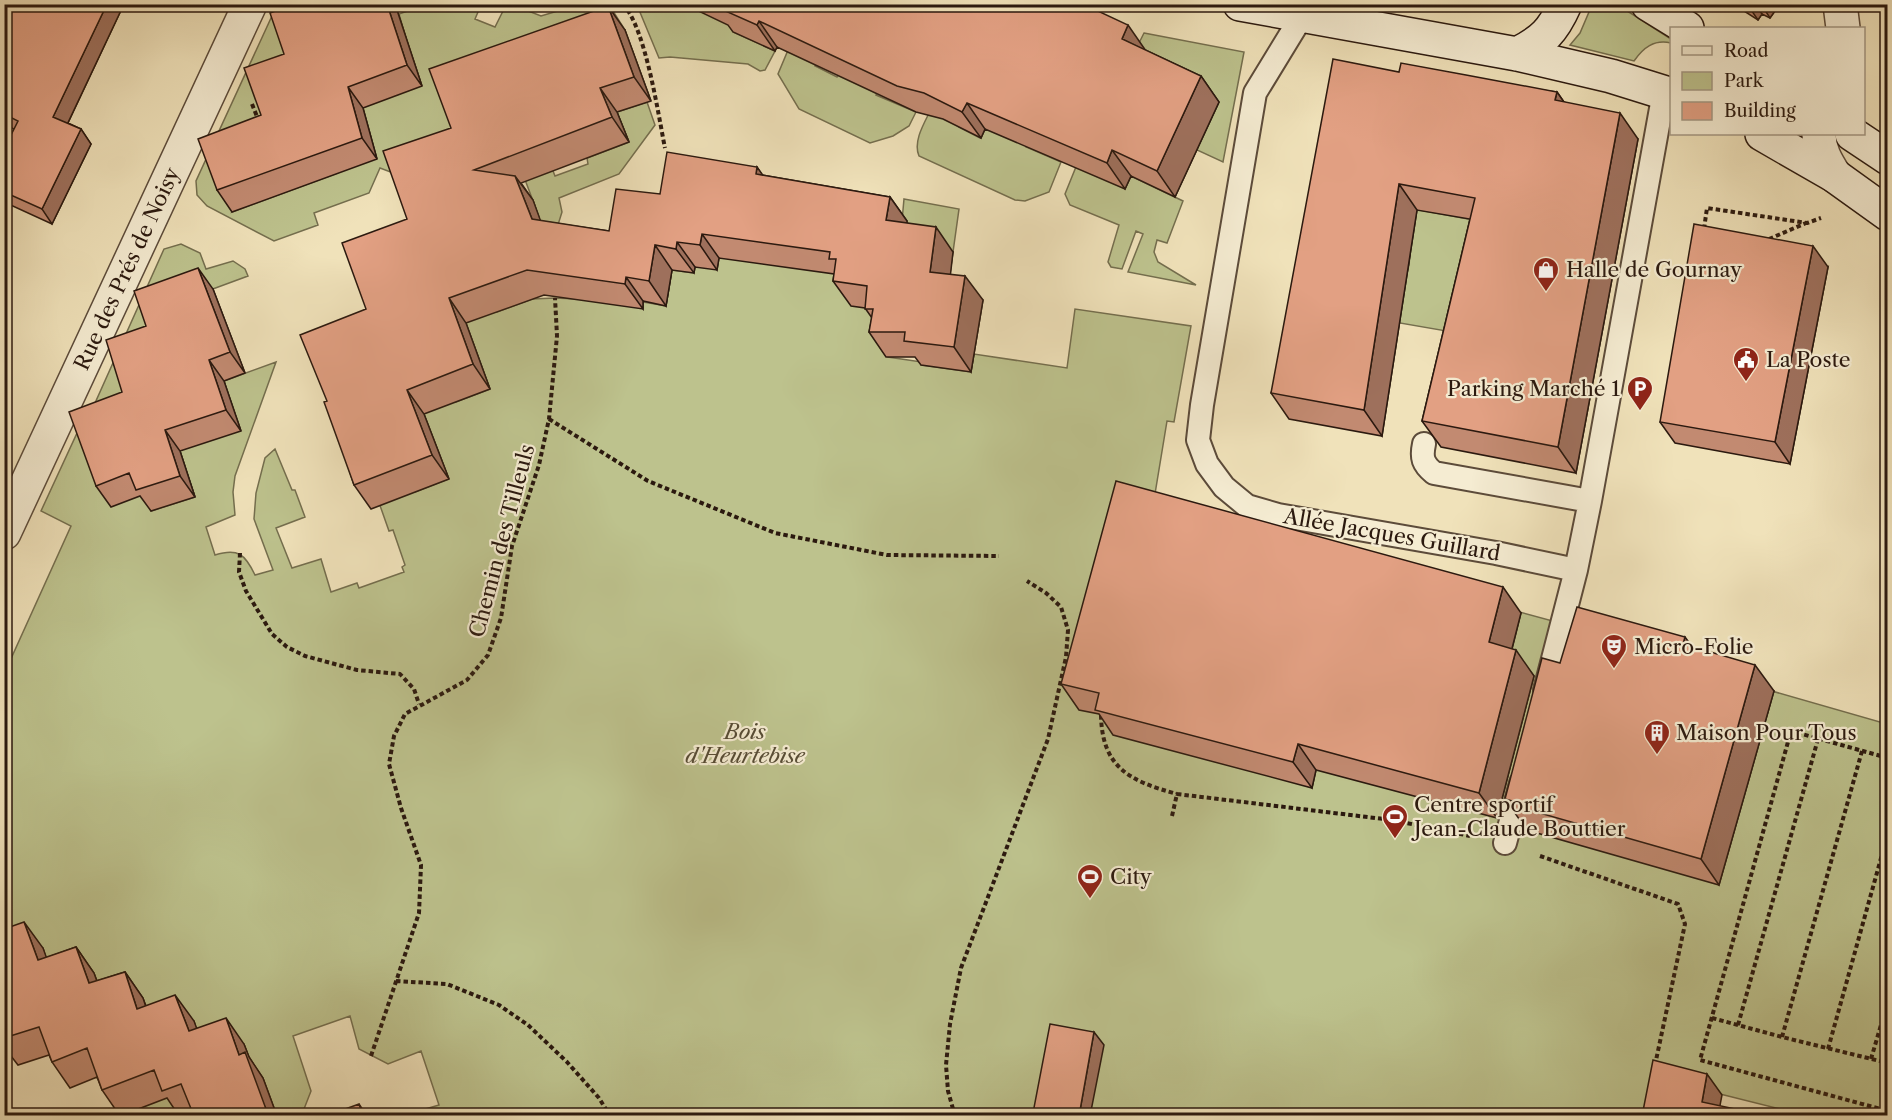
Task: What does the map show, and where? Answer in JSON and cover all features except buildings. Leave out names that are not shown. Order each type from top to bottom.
[{"type":"main road","name":"Rue des Prés de Noisy","points":[[4,533],[250,4]]},
{"type":"main road","points":[[1240,4],[1517,54],[1669,87]]},
{"type":"main road","points":[[1517,54],[1545,38],[1565,4]]},
{"type":"main road","points":[[1648,4],[1685,27]]},
{"type":"main road","points":[[1840,4],[1843,27]]},
{"type":"main road","points":[[1764,135],[1835,176],[1887,214]]},
{"type":"main road","points":[[1819,135],[1824,159],[1835,176]]},
{"type":"main road","points":[[1853,135],[1887,158]]},
{"type":"lane","name":"Allée Jacques Guillard","points":[[1302,16],[1255,93],[1202,405],[1198,440],[1207,464],[1224,488],[1247,506],[1268,512],[1576,570]]},
{"type":"lane","points":[[1538,716],[1576,570],[1669,87]]},
{"type":"lane","points":[[1424,444],[1422,456],[1426,466],[1434,473],[1590,501]]},
{"type":"lane","points":[[1505,843],[1526,762]]},
{"type":"path","points":[[623,4],[648,61],[665,148]]},
{"type":"path","points":[[250,98],[261,126]]},
{"type":"path","points":[[1703,237],[1707,208],[1807,223]]},
{"type":"path","points":[[1761,242],[1827,215]]},
{"type":"path","name":"Chemin des Tilleuls","points":[[371,1056],[419,913],[421,865],[401,808],[389,764],[394,736],[405,714],[467,680],[488,655],[501,618],[512,546],[539,465],[549,418],[556,336],[555,298]]},
{"type":"path","points":[[549,418],[648,481],[775,533],[887,555],[999,556]]},
{"type":"path","points":[[240,553],[239,572],[246,591],[272,634],[287,647],[305,656],[357,670],[400,674],[414,689],[420,704]]},
{"type":"path","points":[[955,1116],[948,1091],[946,1065],[950,1023],[961,968],[1048,740],[1066,657],[1068,630],[1061,607],[1046,593],[1027,581]]},
{"type":"path","points":[[1101,715],[1101,736],[1110,758],[1128,776],[1151,787],[1177,795],[1392,820],[1505,843],[1678,904],[1685,924],[1654,1071]]},
{"type":"path","points":[[1887,758],[1791,731],[1700,1060],[1887,1111]]},
{"type":"path","points":[[1738,1025],[1818,739]]},
{"type":"path","points":[[1782,1037],[1862,751]]},
{"type":"path","points":[[1172,816],[1177,795]]},
{"type":"path","points":[[1828,1049],[1887,833]]},
{"type":"path","points":[[396,981],[447,984],[499,1005],[528,1025],[567,1062],[599,1098],[610,1116]]},
{"type":"path","points":[[1871,1059],[1887,1001]]},
{"type":"path","points":[[1712,1018],[1887,1063]]},
{"type":"path","points":[[826,1116],[852,1111],[876,1116]]},
{"type":"green space","points":[[277,5],[321,5],[277,141],[232,212],[338,173],[363,108],[408,45],[399,14],[419,7],[419,5],[481,5],[475,19],[495,27],[506,5],[513,5],[541,16],[578,5],[605,5],[613,11],[625,30],[459,128],[401,176],[380,168],[369,193],[314,213],[318,225],[274,241],[207,206],[197,195],[196,181]]},
{"type":"green space","points":[[637,5],[719,6],[733,32],[775,51],[765,70],[760,71],[748,64],[659,58]]},
{"type":"green space","points":[[1592,5],[1618,5],[1670,38],[1670,43],[1659,42],[1650,46],[1634,61],[1570,45],[1580,33]]},
{"type":"green space","points":[[1880,5],[1887,5],[1887,70]]},
{"type":"green space","points":[[1144,33],[1244,52],[1223,162],[1197,150],[1140,66],[1137,47]]},
{"type":"green space","points":[[791,43],[822,51],[815,66],[837,77],[840,72],[885,76],[876,95],[916,112],[909,126],[893,136],[870,143],[799,109],[778,74]]},
{"type":"green space","points":[[647,102],[655,125],[619,174],[559,198],[562,212],[557,228],[513,221],[539,217],[515,153],[542,143],[555,176],[588,164],[587,158],[629,142],[617,112]]},
{"type":"green space","points":[[933,105],[959,127],[980,138],[988,124],[1035,130],[1026,147],[1061,162],[1049,192],[1025,201],[1015,200],[919,156],[917,143]]},
{"type":"green space","points":[[1080,157],[1125,188],[1131,176],[1183,201],[1167,243],[1157,240],[1154,252],[1158,262],[1196,285],[1128,272],[1143,234],[1136,231],[1122,269],[1111,267],[1108,262],[1119,225],[1070,205],[1065,194]]},
{"type":"green space","points":[[904,199],[959,209],[953,252],[902,221]]},
{"type":"green space","points":[[1414,209],[1495,224],[1475,336],[1394,322],[1409,265]]},
{"type":"green space","name":"Bois d'Heurtebise","points":[[724,235],[812,254],[884,310],[888,357],[922,362],[921,365],[971,372],[974,354],[1067,368],[1075,309],[1191,326],[1174,422],[1167,421],[1152,512],[1641,645],[1702,671],[1887,724],[1887,1115],[1804,1115],[1668,1081],[1661,1116],[405,1115],[439,1105],[421,1051],[388,1064],[359,1049],[350,1016],[293,1036],[311,1091],[304,1109],[295,1115],[277,1115],[155,1035],[5,959],[5,672],[71,526],[41,511],[78,431],[82,432],[164,249],[181,244],[200,253],[206,269],[233,261],[245,269],[248,276],[172,304],[144,494],[151,511],[195,497],[180,451],[226,389],[224,381],[276,362],[235,476],[233,492],[235,515],[206,527],[215,555],[230,552],[240,554],[248,562],[255,575],[273,570],[254,519],[256,493],[265,458],[275,449],[305,517],[276,528],[292,568],[321,559],[331,592],[357,583],[359,588],[404,572],[402,567],[405,565],[393,530],[389,531],[377,497],[415,492],[448,479],[421,412],[490,389],[461,316],[497,312],[532,299],[643,302],[666,306],[672,270],[693,273],[695,267]]},
{"type":"green space","points":[[167,1081],[179,1115],[144,1115],[135,1092]]},
{"type":"place","name":"Halle de Gournay","points":[[1546,293]]},
{"type":"place","name":"La Poste","points":[[1746,383]]},
{"type":"place","name":"Parking Marché 1","points":[[1640,412]]},
{"type":"place","name":"Micro-Folie","points":[[1614,670]]},
{"type":"place","name":"Maison Pour Tous","points":[[1657,756]]},
{"type":"place","name":"Centre sportif Jean-Claude Bouttier","points":[[1395,840]]},
{"type":"place","name":"City","points":[[1090,900]]}]
